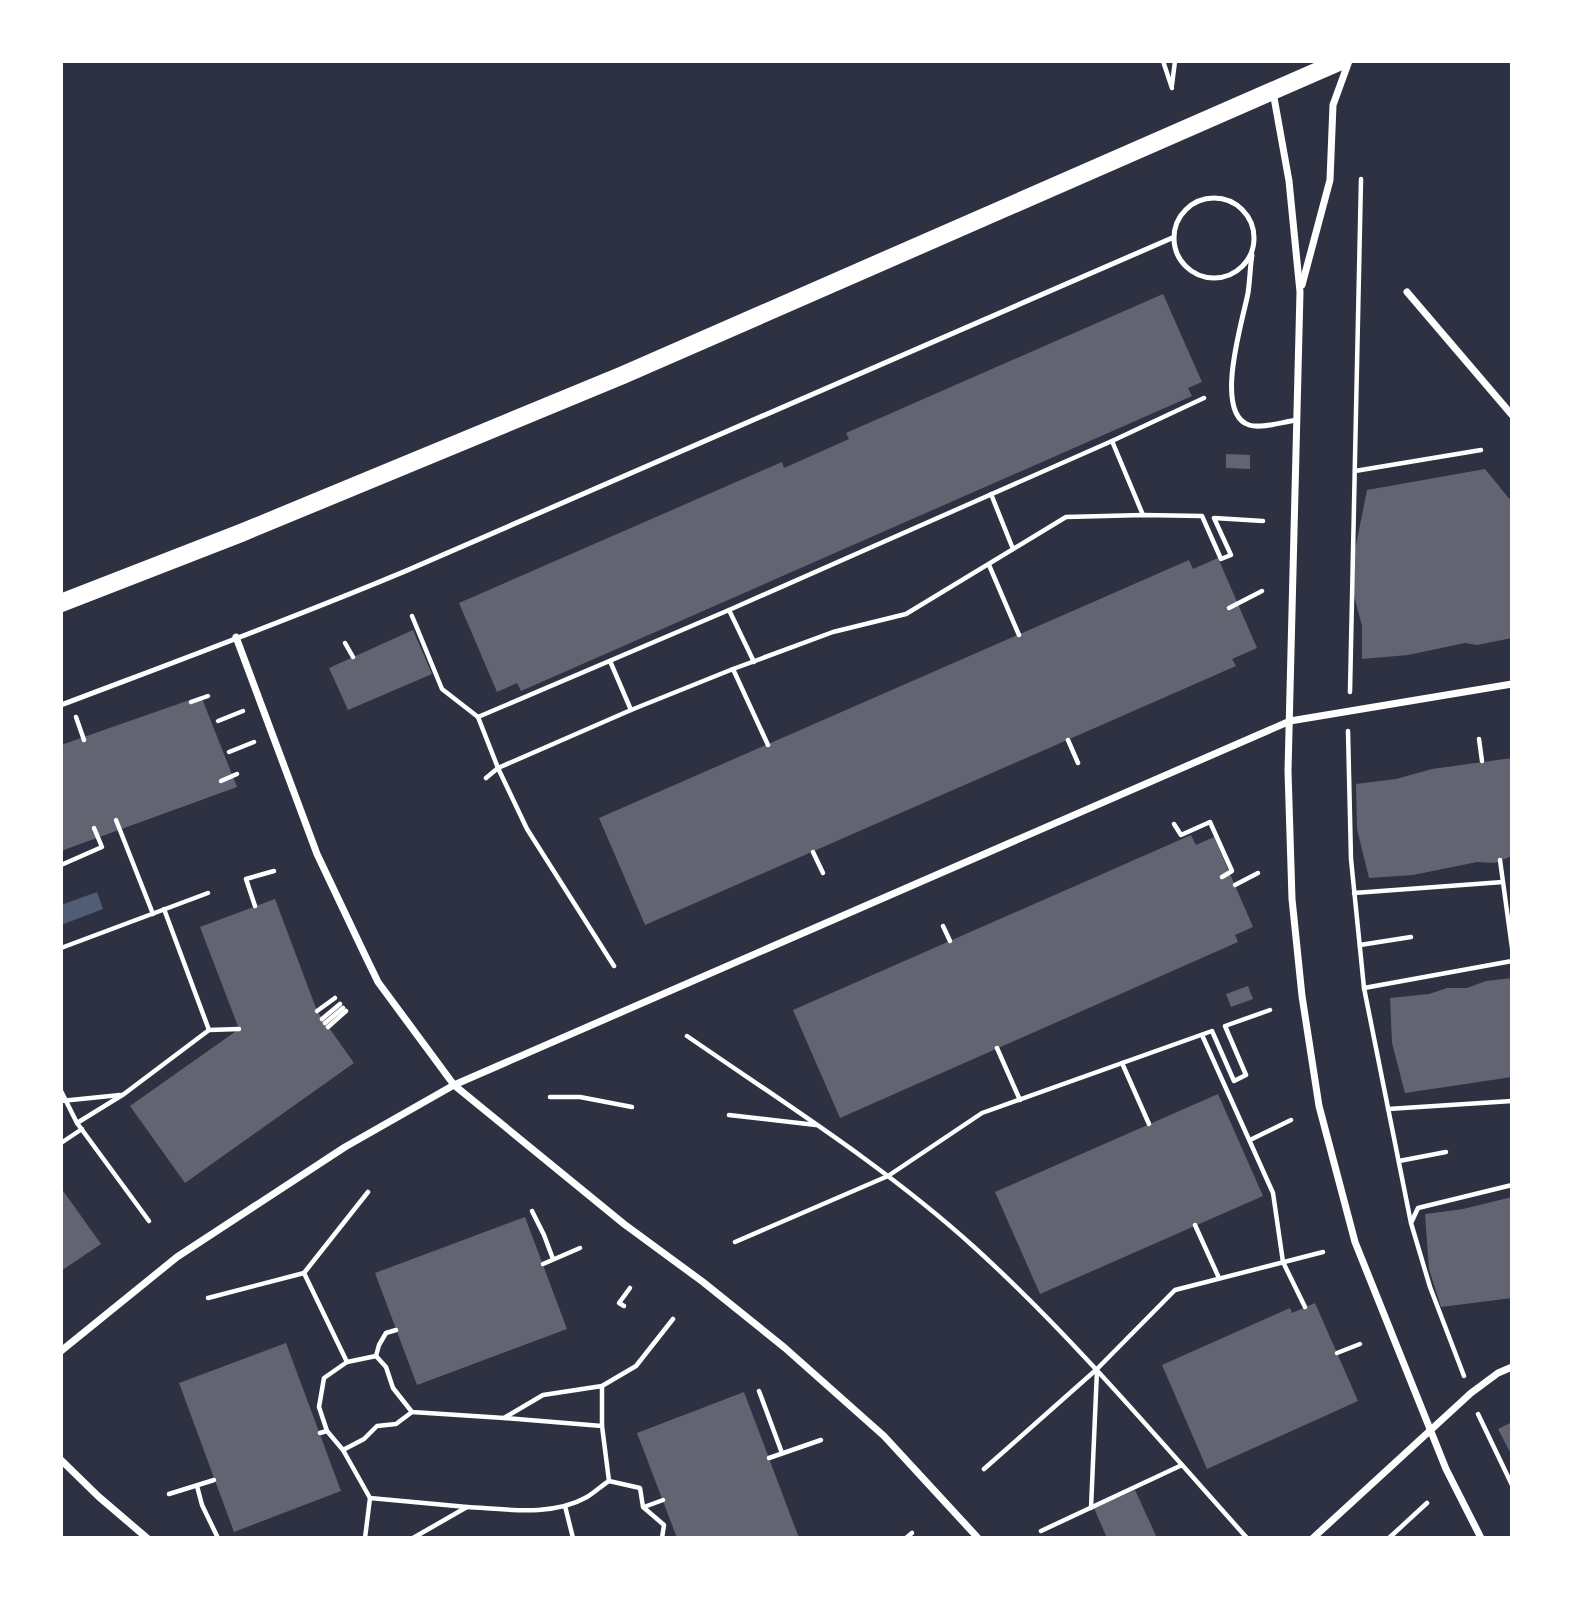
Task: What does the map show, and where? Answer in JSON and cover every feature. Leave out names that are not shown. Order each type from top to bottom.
[{"type":"main road","points":[[61,603],[291,512],[623,375],[1341,61]]},
{"type":"street","points":[[1300,292],[1330,180],[1333,105],[1349,61]]},
{"type":"street","points":[[1273,92],[1289,181],[1300,292],[1288,771],[1292,899],[1303,996],[1319,1105],[1355,1242],[1446,1469],[1481,1538]]},
{"type":"street","points":[[1407,292],[1512,415]]},
{"type":"street","points":[[236,637],[317,854],[378,982],[454,1085],[624,1224],[785,1348],[884,1436],[978,1538]]},
{"type":"street","points":[[61,1351],[177,1257],[345,1147],[454,1085],[1290,721],[1512,684]]},
{"type":"street","points":[[1313,1538],[1471,1393],[1498,1373],[1512,1367]]},
{"type":"street","points":[[61,1460],[147,1538]]},
{"type":"lane","points":[[1252,250],[1246,262],[1236,271],[1212,278],[1199,275],[1188,268],[1179,257],[1172,238],[1179,218],[1189,207],[1201,200],[1216,198],[1230,201],[1247,215],[1254,236],[1248,291],[1231,386],[1232,406],[1240,420],[1251,426],[1297,420]]},
{"type":"lane","points":[[61,705],[303,614],[549,511],[1172,238]]},
{"type":"path","points":[[1163,61],[1172,88],[1175,61]]},
{"type":"path","points":[[1350,701],[1361,179]]},
{"type":"path","points":[[478,717],[1112,442],[1204,398]]},
{"type":"path","points":[[1112,442],[1143,515]]},
{"type":"path","points":[[1355,471],[1481,450]]},
{"type":"path","points":[[990,494],[1013,549]]},
{"type":"path","points":[[486,778],[498,768],[733,669],[833,632],[906,614],[1066,517],[1202,516],[1221,559],[1231,555],[1214,518],[1263,521]]},
{"type":"path","points":[[989,565],[1019,635]]},
{"type":"path","points":[[1229,608],[1262,592]]},
{"type":"path","points":[[729,610],[754,662]]},
{"type":"path","points":[[412,616],[442,689],[478,717],[498,768],[527,829],[614,966]]},
{"type":"path","points":[[345,643],[353,657]]},
{"type":"path","points":[[610,661],[631,710]]},
{"type":"path","points":[[733,669],[768,744]]},
{"type":"path","points":[[191,702],[208,696]]},
{"type":"path","points":[[218,721],[261,705]]},
{"type":"path","points":[[1348,723],[1354,893],[1364,988],[1411,1223],[1430,1287],[1484,1429],[1512,1485]]},
{"type":"path","points":[[80,727],[84,740]]},
{"type":"path","points":[[229,752],[273,735]]},
{"type":"path","points":[[1479,739],[1482,761]]},
{"type":"path","points":[[1068,740],[1078,763]]},
{"type":"path","points":[[221,782],[237,774]]},
{"type":"path","points":[[116,820],[153,914]]},
{"type":"path","points":[[1174,824],[1181,835],[1210,822],[1232,871],[1222,877]]},
{"type":"path","points":[[61,865],[102,847],[94,828]]},
{"type":"path","points":[[813,852],[823,873]]},
{"type":"path","points":[[1500,860],[1512,948]]},
{"type":"path","points":[[255,906],[246,879],[274,871]]},
{"type":"path","points":[[1235,885],[1258,873]]},
{"type":"path","points":[[1354,893],[1503,882]]},
{"type":"path","points":[[61,948],[208,893]]},
{"type":"path","points":[[164,909],[209,1030]]},
{"type":"path","points":[[943,926],[950,941]]},
{"type":"path","points":[[1360,945],[1411,936]]},
{"type":"path","points":[[1364,988],[1512,961]]},
{"type":"path","points":[[317,1011],[335,998]]},
{"type":"path","points":[[325,1023],[343,1008],[325,1023]]},
{"type":"path","points":[[735,1242],[888,1176],[982,1114],[1212,1031],[1234,1081],[1246,1075],[1225,1026],[1270,1010]]},
{"type":"path","points":[[78,1123],[124,1094],[209,1030],[239,1029]]},
{"type":"path","points":[[1202,1035],[1273,1193],[1283,1262],[1305,1307]]},
{"type":"path","points":[[687,1036],[888,1176],[974,1247],[1097,1370],[1247,1538]]},
{"type":"path","points":[[997,1048],[1020,1100]]},
{"type":"path","points":[[1122,1063],[1149,1124]]},
{"type":"path","points":[[61,1091],[63,1101],[149,1221]]},
{"type":"path","points":[[63,1101],[124,1094]]},
{"type":"path","points":[[550,1097],[580,1097],[632,1107]]},
{"type":"path","points":[[1388,1109],[1512,1101]]},
{"type":"path","points":[[729,1115],[816,1125]]},
{"type":"path","points":[[1250,1140],[1291,1120]]},
{"type":"path","points":[[61,1143],[82,1129]]},
{"type":"path","points":[[1399,1161],[1446,1152]]},
{"type":"path","points":[[1411,1223],[1418,1208],[1512,1185]]},
{"type":"path","points":[[208,1298],[304,1273],[369,1192]]},
{"type":"path","points":[[532,1211],[553,1259]]},
{"type":"path","points":[[1195,1226],[1219,1278]]},
{"type":"path","points":[[543,1264],[580,1248]]},
{"type":"path","points":[[984,1469],[1097,1370],[1175,1290],[1323,1252]]},
{"type":"path","points":[[304,1273],[347,1362]]},
{"type":"path","points":[[624,1306],[620,1303],[630,1288]]},
{"type":"path","points":[[504,1418],[543,1395],[602,1386],[636,1366],[673,1319]]},
{"type":"path","points":[[376,1356],[386,1333],[396,1330]]},
{"type":"path","points":[[1337,1353],[1360,1344]]},
{"type":"path","points":[[365,1538],[370,1498],[342,1450],[327,1431],[319,1407],[324,1378],[347,1362],[376,1356]]},
{"type":"path","points":[[376,1356],[386,1367],[393,1388],[412,1412]]},
{"type":"path","points":[[1091,1508],[1097,1370]]},
{"type":"path","points":[[602,1386],[603,1446],[609,1481]]},
{"type":"path","points":[[759,1391],[782,1453]]},
{"type":"path","points":[[342,1450],[364,1439],[377,1426],[396,1424],[412,1412],[603,1426]]},
{"type":"path","points":[[320,1433],[327,1431]]},
{"type":"path","points":[[769,1458],[821,1440]]},
{"type":"path","points":[[1041,1531],[1182,1465]]},
{"type":"path","points":[[169,1494],[214,1480]]},
{"type":"path","points":[[370,1498],[467,1507],[540,1510],[565,1506],[586,1497],[609,1481],[639,1488],[643,1507],[664,1525],[662,1538]]},
{"type":"path","points":[[197,1486],[202,1505],[217,1535]]},
{"type":"path","points":[[643,1507],[663,1500]]},
{"type":"path","points":[[1389,1538],[1427,1503]]},
{"type":"path","points":[[565,1506],[573,1538]]},
{"type":"path","points":[[413,1538],[467,1507]]},
{"type":"path","points":[[906,1538],[912,1533]]},
{"type":"water","points":[[97,892],[103,909],[61,925],[61,905]]},
{"type":"building","points":[[1163,294],[1202,382],[1188,388],[1192,396],[521,691],[517,683],[497,692],[459,603],[782,462],[784,468],[849,439],[846,433]]},
{"type":"building","points":[[1226,454],[1250,455],[1250,469],[1226,468]]},
{"type":"building","points":[[1485,469],[1512,502],[1512,638],[1477,645],[1465,643],[1408,655],[1362,659],[1362,626],[1353,592],[1354,555],[1367,490]]},
{"type":"building","points":[[1218,558],[1257,648],[1232,659],[1236,666],[645,925],[599,818],[1189,560],[1193,569]]},
{"type":"building","points":[[413,630],[432,674],[348,710],[329,668]]},
{"type":"building","points":[[201,696],[237,787],[61,851],[61,745]]},
{"type":"building","points":[[1512,758],[1512,856],[1495,863],[1477,862],[1413,875],[1369,878],[1357,829],[1356,784],[1396,779],[1432,769]]},
{"type":"building","points":[[1191,835],[1196,845],[1214,837],[1253,927],[1235,935],[1238,942],[840,1118],[793,1010]]},
{"type":"building","points":[[275,899],[317,1011],[354,1063],[185,1183],[130,1106],[239,1029],[200,927]]},
{"type":"building","points":[[1512,978],[1512,1077],[1405,1093],[1392,1043],[1390,998],[1429,994],[1447,988],[1467,988],[1486,981]]},
{"type":"building","points":[[1248,986],[1253,999],[1231,1007],[1226,994]]},
{"type":"building","points":[[1218,1094],[1263,1196],[1040,1294],[995,1192]]},
{"type":"building","points":[[61,1188],[101,1244],[61,1271]]},
{"type":"building","points":[[1512,1197],[1512,1298],[1441,1307],[1429,1269],[1425,1214],[1463,1209]]},
{"type":"building","points":[[525,1217],[567,1329],[417,1385],[375,1273]]},
{"type":"building","points":[[1315,1303],[1358,1401],[1207,1469],[1162,1365],[1290,1308],[1292,1313]]},
{"type":"building","points":[[286,1343],[341,1491],[234,1532],[179,1383]]},
{"type":"building","points":[[744,1392],[799,1538],[677,1538],[637,1433]]},
{"type":"building","points":[[1512,1422],[1512,1456],[1498,1429]]},
{"type":"building","points":[[1135,1490],[1157,1538],[1107,1538],[1094,1508]]}]
